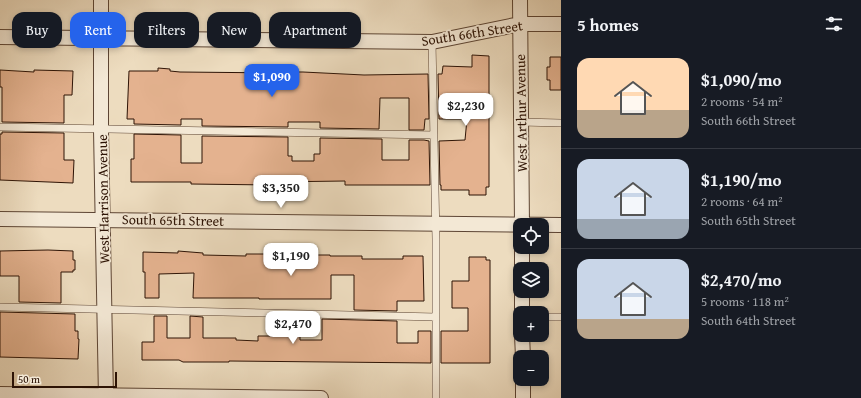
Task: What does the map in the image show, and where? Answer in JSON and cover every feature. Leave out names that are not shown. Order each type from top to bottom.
[{"type":"street","name":"West Harrison Avenue","points":[[101,0],[101,12]]},
{"type":"street","name":"West Arthur Avenue","points":[[520,0],[522,218]]},
{"type":"street","name":"South 66th Street","points":[[126,37],[432,42],[520,24],[561,24]]},
{"type":"street","name":"South 66th Street","points":[[0,36],[70,37]]},
{"type":"street","name":"West Harrison Avenue","points":[[101,48],[106,396]]},
{"type":"street","name":"South 65th Street","points":[[0,219],[513,225]]},
{"type":"street","name":"South 65th Street","points":[[549,225],[561,225]]},
{"type":"street","points":[[523,386],[523,398]]},
{"type":"street","points":[[0,394],[321,398]]},
{"type":"lane","points":[[432,42],[436,398]]},
{"type":"lane","points":[[521,122],[561,123]]},
{"type":"lane","points":[[0,127],[434,135]]},
{"type":"lane","points":[[0,307],[436,317]]},
{"type":"lane","points":[[549,317],[561,317]]},
{"type":"building","points":[[472,55],[489,56],[489,187],[486,187],[486,195],[469,195],[469,190],[441,190],[440,185],[439,141],[465,140],[467,119],[439,119],[438,74],[442,74],[443,66],[472,67]]},
{"type":"building","points":[[550,57],[561,57],[561,90],[550,90],[550,80],[547,80],[547,67],[550,67]]},
{"type":"building","points":[[158,68],[180,72],[303,72],[364,75],[428,74],[429,119],[425,119],[424,130],[409,130],[409,98],[380,98],[379,129],[320,128],[320,122],[288,122],[288,127],[202,126],[202,119],[181,119],[181,125],[134,124],[134,119],[127,119],[129,71],[158,71]]},
{"type":"building","points":[[0,70],[34,72],[34,70],[73,71],[72,95],[64,95],[64,123],[2,122],[2,87],[0,87]]},
{"type":"building","points":[[2,132],[64,133],[64,160],[74,160],[73,183],[0,180],[0,134],[2,134]]},
{"type":"building","points":[[134,134],[181,135],[181,163],[202,163],[202,136],[288,137],[288,156],[292,156],[292,161],[314,161],[314,154],[320,154],[320,138],[382,139],[382,160],[409,160],[409,140],[424,140],[429,141],[430,185],[345,185],[345,181],[272,182],[272,185],[191,184],[191,182],[131,182],[131,159],[134,159]]},
{"type":"building","points":[[0,251],[73,251],[75,270],[73,270],[73,272],[61,272],[61,303],[19,302],[19,276],[0,276]]},
{"type":"building","points":[[178,251],[203,253],[203,255],[246,256],[246,254],[265,254],[362,256],[362,259],[403,259],[403,256],[423,256],[424,301],[397,301],[397,311],[354,310],[354,275],[331,275],[331,299],[193,298],[194,273],[159,274],[159,298],[145,298],[143,252],[178,253]]},
{"type":"building","points":[[469,257],[486,257],[486,260],[490,260],[490,363],[441,363],[441,331],[468,331],[468,308],[452,308],[452,281],[469,281]]},
{"type":"building","points":[[0,312],[75,314],[75,331],[78,331],[79,339],[78,359],[0,357]]},
{"type":"building","points":[[154,316],[167,316],[167,338],[190,338],[190,316],[203,317],[203,338],[236,338],[236,340],[258,341],[258,336],[300,336],[300,340],[322,340],[322,319],[397,321],[397,343],[418,343],[418,331],[431,331],[431,363],[183,362],[179,360],[142,360],[142,342],[154,342]]}]
